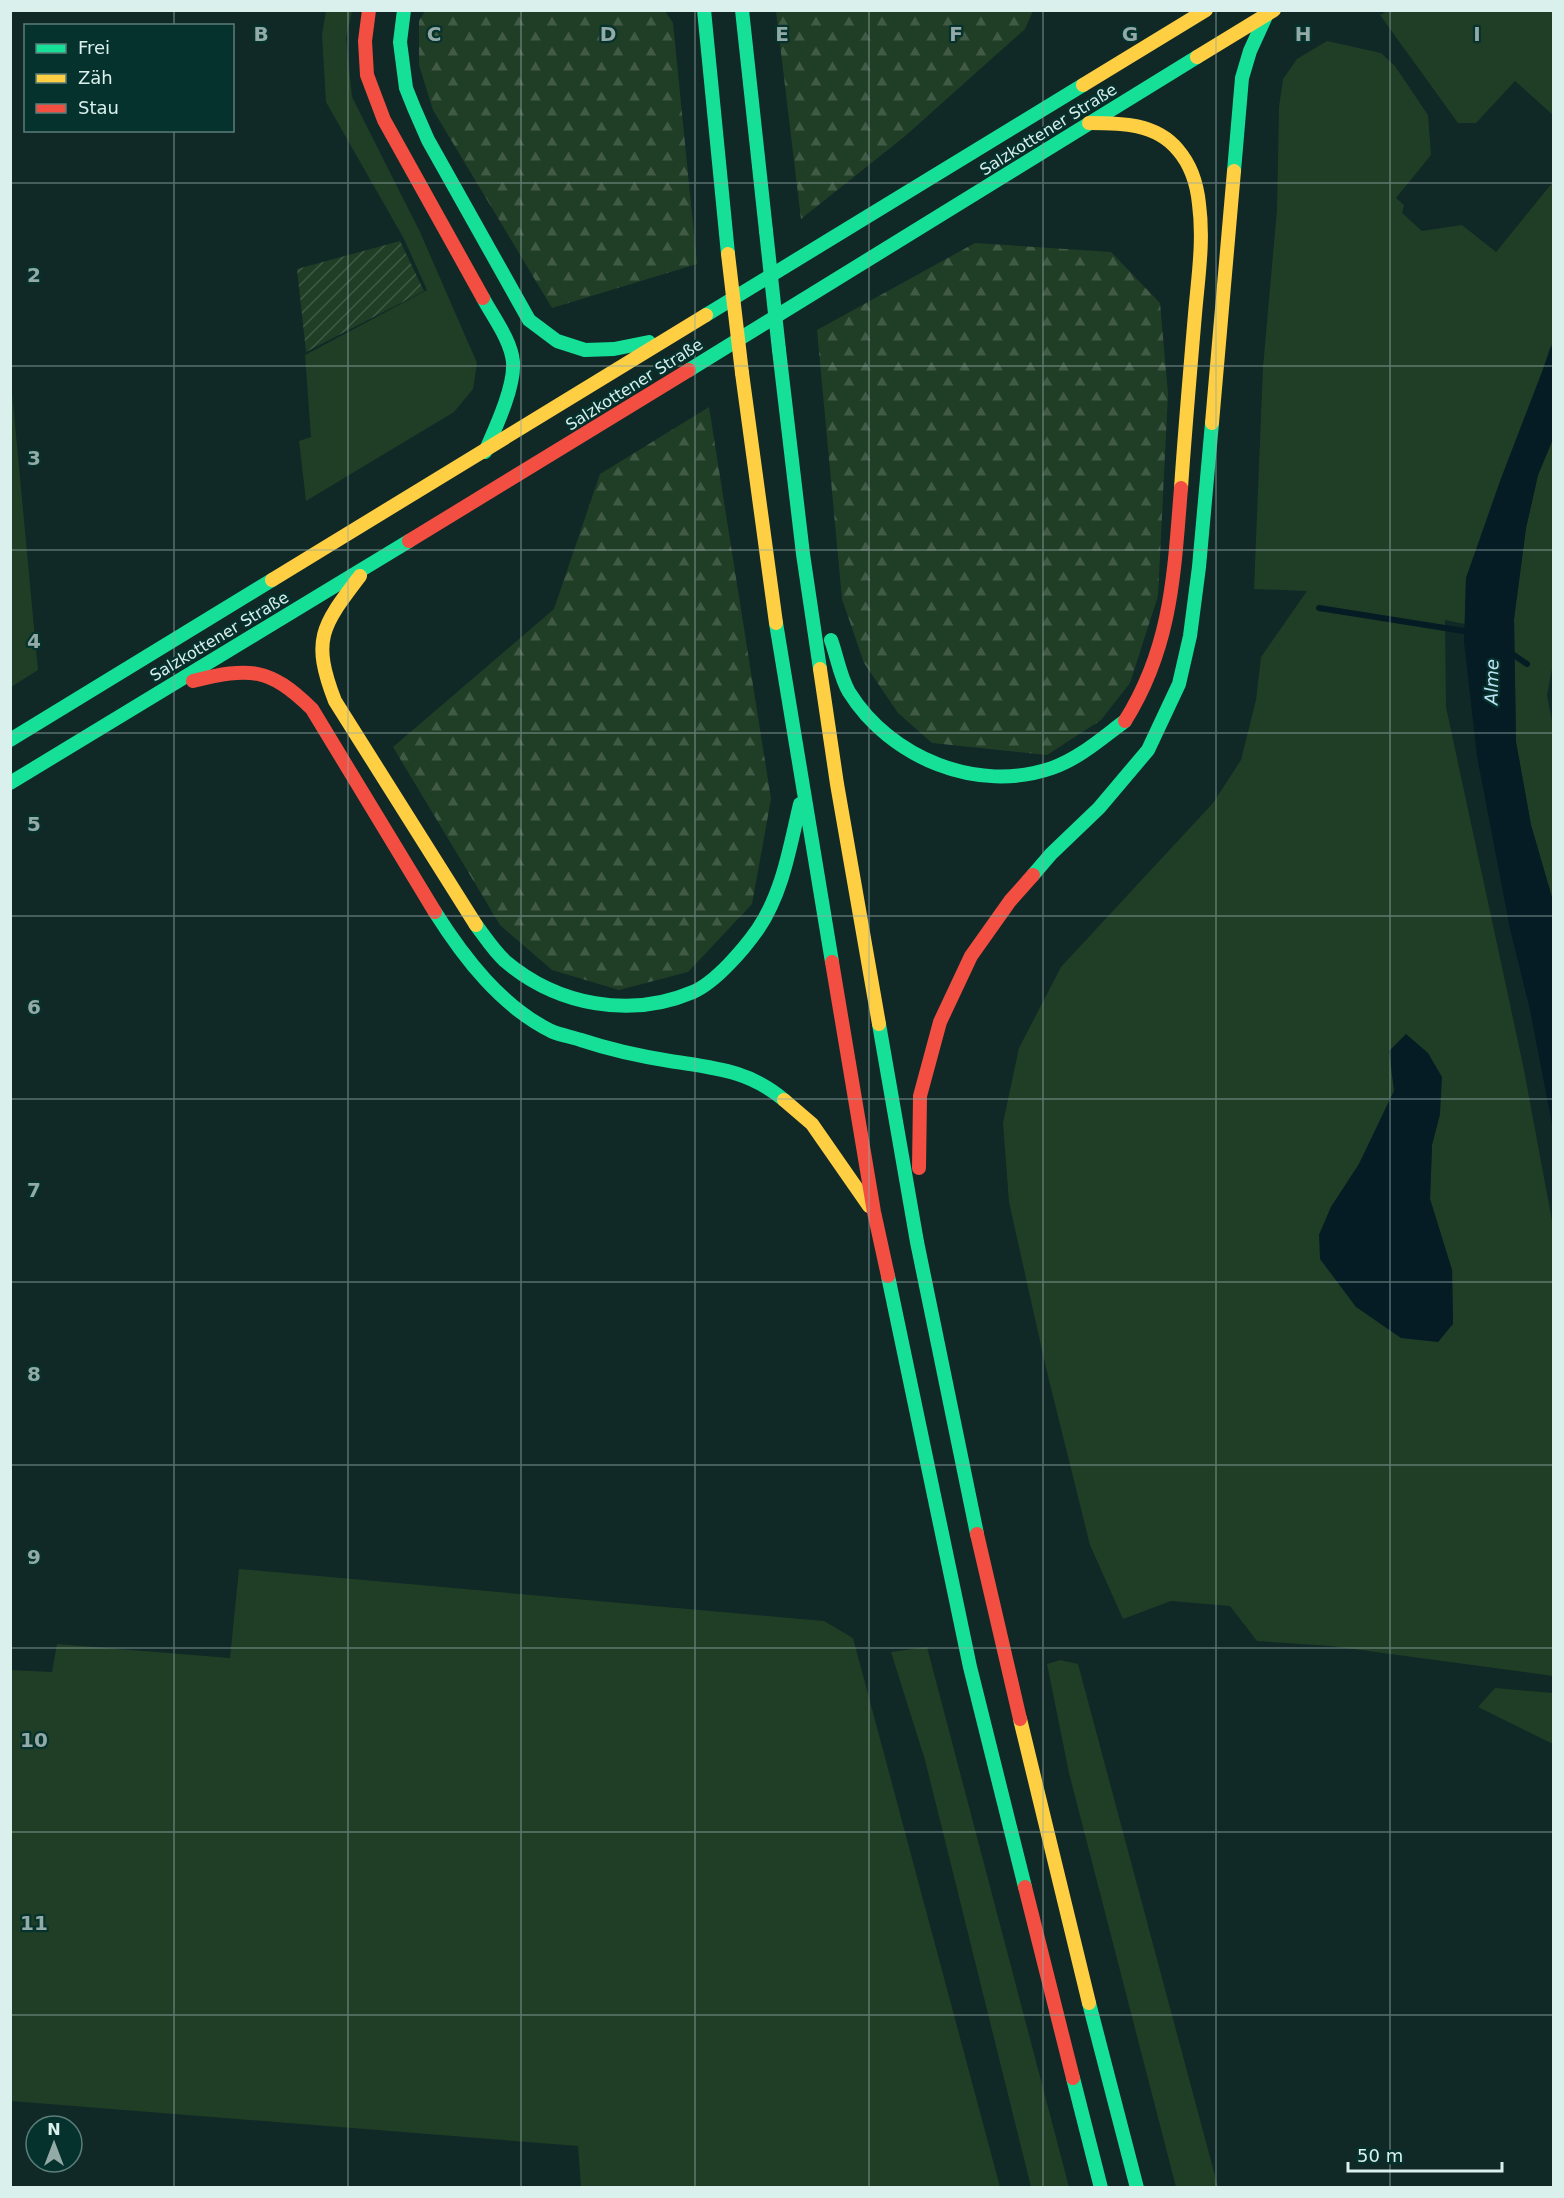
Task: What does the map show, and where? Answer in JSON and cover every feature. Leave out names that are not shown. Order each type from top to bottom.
[{"type":"highway","points":[[369,10],[365,42],[367,75],[384,120],[504,336],[513,361],[508,394],[485,452]]},
{"type":"highway","points":[[404,10],[401,50],[406,88],[414,108],[428,140],[529,320],[544,334],[564,345],[590,352],[623,349],[674,335]]},
{"type":"highway","points":[[704,10],[708,73],[742,373],[782,668],[874,1212],[970,1667],[1101,2187]]},
{"type":"highway","points":[[742,10],[803,554],[837,784],[917,1242],[989,1591],[1084,1984],[1137,2187]]},
{"type":"highway","points":[[1180,26],[1189,10]]},
{"type":"highway","name":"Salzkottener Straße","points":[[10,741],[1206,10]]},
{"type":"highway","points":[[917,1242],[920,1096],[940,1022],[957,984],[971,956],[1010,901],[1051,854],[1099,808],[1148,750],[1179,684],[1190,636],[1199,567],[1242,78],[1250,51],[1270,13]]},
{"type":"highway","name":"Salzkottener Straße","points":[[10,783],[1270,13]]},
{"type":"highway","points":[[695,42],[708,73]]},
{"type":"highway","points":[[803,554],[848,690],[871,722],[900,745],[934,763],[970,775],[1010,777],[1052,768],[1078,756],[1126,720],[1151,671],[1166,625],[1174,568],[1194,332],[1201,238],[1201,204],[1184,155],[1170,141],[1148,129],[1123,124],[1089,123]]},
{"type":"highway","points":[[368,565],[324,627],[319,654],[324,675],[335,700],[472,920],[504,960],[543,987],[576,1000],[617,1007],[659,1003],[695,991],[728,966],[759,928],[782,880],[803,790]]},
{"type":"highway","points":[[160,691],[223,673],[246,670],[274,677],[297,693],[312,709],[450,936],[482,975],[514,1007],[552,1031],[621,1053],[736,1072],[771,1089],[812,1124],[874,1212]]},
{"type":"green space","points":[[776,10],[1033,11],[1025,29],[904,137],[801,219]]},
{"type":"green space","points":[[326,11],[352,11],[346,38],[352,97],[420,232],[477,363],[473,389],[454,412],[306,501],[299,441],[311,437],[305,355],[427,290],[404,239],[326,102],[322,35]]},
{"type":"green space","points":[[425,11],[665,11],[673,23],[697,264],[552,308],[433,110],[419,65],[419,21]]},
{"type":"green space","points":[[1387,11],[1553,11],[1553,115],[1515,81],[1476,123],[1458,123],[1380,15]]},
{"type":"green space","points":[[1327,41],[1381,53],[1395,66],[1428,115],[1431,155],[1396,198],[1404,205],[1402,213],[1422,231],[1462,225],[1496,252],[1553,182],[1553,343],[1466,578],[1465,624],[1445,620],[1446,707],[1523,1065],[1553,1226],[1553,1676],[1331,1646],[1257,1641],[1230,1606],[1171,1601],[1123,1619],[1090,1545],[1046,1368],[1009,1202],[1003,1123],[1019,1048],[1061,967],[1213,803],[1241,760],[1256,700],[1261,657],[1307,591],[1254,589],[1263,367],[1277,210],[1279,107],[1283,79],[1297,59]],"holes":[[[1394,1091],[1440,1114],[1432,1145],[1430,1199],[1452,1270],[1453,1323],[1438,1342],[1319,1235],[1331,1207],[1359,1164]]]},
{"type":"green space","points":[[400,241],[424,291],[306,352],[297,269]]},
{"type":"green space","points":[[975,243],[1111,252],[1160,303],[1168,394],[1158,596],[1130,683],[1101,720],[1047,755],[932,743],[898,713],[864,663],[842,599],[817,330]]},
{"type":"green space","points":[[10,371],[38,670],[11,687],[10,687]]},
{"type":"green space","points":[[709,407],[771,799],[752,904],[688,972],[619,990],[552,970],[500,925],[393,747],[554,609],[600,474]]},
{"type":"green space","points":[[1553,439],[1554,659],[1547,695],[1554,732],[1553,901],[1531,825],[1516,742],[1514,619],[1526,528],[1538,475]]},
{"type":"green space","points":[[239,1569],[824,1621],[853,1638],[1000,2187],[581,2187],[578,2146],[11,2101],[11,1670],[52,1672],[57,1644],[230,1658]]},
{"type":"green space","points":[[927,1647],[1069,2187],[1031,2187],[925,1760],[891,1652]]},
{"type":"green space","points":[[1060,1660],[1078,1664],[1218,2187],[1176,2187],[1069,1773],[1047,1664]]},
{"type":"green space","points":[[1495,1688],[1553,1693],[1553,1744],[1478,1707]]},
{"type":"water","name":"Alme","points":[[1553,343],[1553,439],[1538,475],[1526,528],[1514,619],[1516,742],[1531,825],[1553,901],[1553,1129],[1530,1010],[1510,929],[1477,756],[1464,642],[1466,578]]},
{"type":"water","points":[[1406,1034],[1428,1053],[1442,1077],[1440,1114],[1432,1145],[1430,1199],[1452,1270],[1453,1324],[1438,1342],[1401,1338],[1356,1307],[1320,1259],[1319,1235],[1331,1207],[1359,1164],[1394,1091],[1389,1051]]},
{"type":"waterway","points":[[1319,608],[1470,632]]},
{"type":"waterway","points":[[1508,651],[1527,664]]},
{"type":"traffic: fast","points":[[404,10],[400,42],[406,88],[414,108],[428,140],[529,320],[557,341],[585,350],[614,349],[649,342]]},
{"type":"traffic: fast","points":[[704,10],[728,254]]},
{"type":"traffic: fast","points":[[742,10],[766,231]]},
{"type":"traffic: fast","points":[[1234,171],[1242,78],[1250,51],[1266,16]]},
{"type":"traffic: fast","points":[[689,370],[1197,57]]},
{"type":"traffic: fast","points":[[706,315],[1083,85]]},
{"type":"traffic: fast","points":[[766,231],[779,350]]},
{"type":"traffic: fast","points":[[483,298],[505,337],[513,362],[508,395],[485,452]]},
{"type":"traffic: fast","points":[[779,350],[803,554],[820,669]]},
{"type":"traffic: fast","points":[[1033,875],[1051,854],[1099,808],[1148,750],[1179,684],[1190,636],[1199,567],[1212,423]]},
{"type":"traffic: fast","points":[[10,783],[409,541]]},
{"type":"traffic: fast","points":[[10,740],[272,580]]},
{"type":"traffic: fast","points":[[776,623],[832,962]]},
{"type":"traffic: fast","points":[[831,640],[846,686],[866,715],[912,752],[966,773],[995,776],[1024,775],[1052,768],[1081,753],[1125,721]]},
{"type":"traffic: fast","points":[[476,925],[505,961],[525,976],[571,997],[620,1006],[644,1005],[693,992],[711,981],[729,964],[767,915],[785,868],[800,804]]},
{"type":"traffic: fast","points":[[435,912],[458,946],[485,979],[516,1008],[551,1031],[603,1047],[744,1076],[758,1082],[784,1100]]},
{"type":"traffic: fast","points":[[879,1024],[917,1242],[977,1534]]},
{"type":"traffic: fast","points":[[888,1276],[970,1667],[1025,1887]]},
{"type":"traffic: fast","points":[[1089,2003],[1137,2188]]},
{"type":"traffic: fast","points":[[1073,2078],[1101,2188]]},
{"type":"traffic: slow","points":[[1083,85],[1206,10]]},
{"type":"traffic: slow","points":[[1197,57],[1274,10]]},
{"type":"traffic: slow","points":[[1089,123],[1125,124],[1159,134],[1183,156],[1195,182],[1201,246],[1181,488]]},
{"type":"traffic: slow","points":[[1212,423],[1234,171]]},
{"type":"traffic: slow","points":[[728,254],[742,373]]},
{"type":"traffic: slow","points":[[272,580],[706,315]]},
{"type":"traffic: slow","points":[[742,373],[776,623]]},
{"type":"traffic: slow","points":[[360,576],[337,608],[324,634],[323,662],[328,680],[335,701],[476,925]]},
{"type":"traffic: slow","points":[[820,669],[837,784],[879,1024]]},
{"type":"traffic: slow","points":[[784,1100],[812,1124],[869,1206]]},
{"type":"traffic: slow","points":[[1020,1719],[1089,2003]]},
{"type":"traffic: jam","points":[[369,10],[365,41],[367,75],[384,120],[483,298]]},
{"type":"traffic: jam","points":[[409,541],[689,370]]},
{"type":"traffic: jam","points":[[1125,721],[1141,693],[1162,637],[1173,579],[1181,488]]},
{"type":"traffic: jam","points":[[193,681],[230,674],[258,674],[283,685],[312,709],[435,912]]},
{"type":"traffic: jam","points":[[919,1168],[920,1096],[940,1022],[971,956],[1010,901],[1033,875]]},
{"type":"traffic: jam","points":[[832,962],[874,1212],[888,1276]]},
{"type":"traffic: jam","points":[[977,1534],[1020,1719]]},
{"type":"traffic: jam","points":[[1025,1887],[1073,2078]]}]
